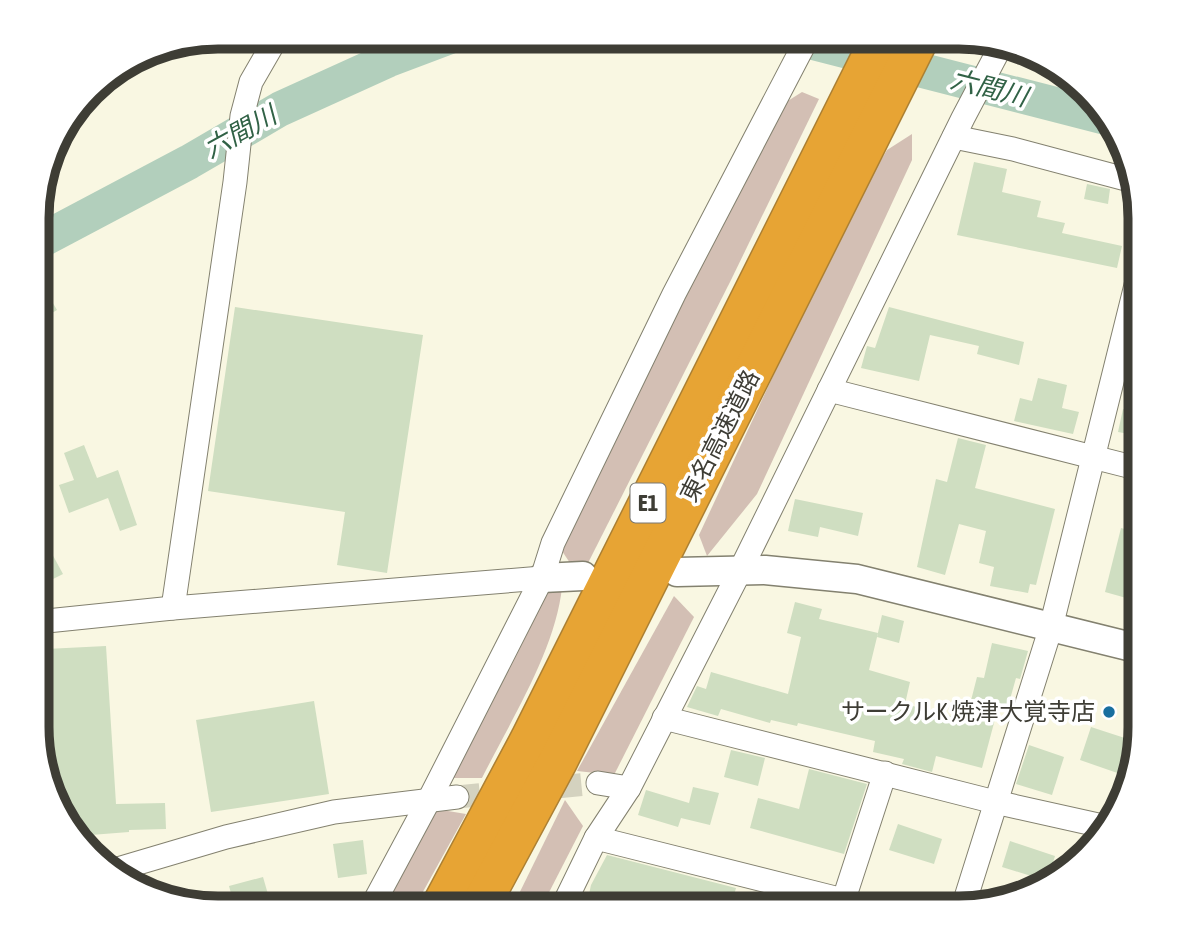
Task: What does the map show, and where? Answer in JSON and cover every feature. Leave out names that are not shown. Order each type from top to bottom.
[{"type":"highway","name":"東名高速道路","points":[[485,896],[558,761],[868,99],[878,49]]},
{"type":"highway","name":"東名高速道路","points":[[446,896],[868,99],[910,49]]},
{"type":"street","points":[[173,608],[235,182],[242,116],[251,82],[270,49]]},
{"type":"street","points":[[377,896],[542,578],[553,543],[674,293],[738,175],[801,49]]},
{"type":"street","points":[[568,896],[596,838],[629,788],[741,569],[997,54]]},
{"type":"street","points":[[959,127],[1013,149],[1123,178]]},
{"type":"street","points":[[965,896],[1051,627],[1128,317]]},
{"type":"street","points":[[829,390],[1128,465]]},
{"type":"street","points":[[677,572],[741,569],[806,572],[857,579],[1128,646]]},
{"type":"street","points":[[49,621],[173,608],[583,576]]},
{"type":"street","points":[[664,718],[1094,827]]},
{"type":"street","points":[[845,896],[885,773]]},
{"type":"street","points":[[598,783],[629,788]]},
{"type":"street","points":[[124,867],[226,837],[334,812],[457,797]]},
{"type":"street","points":[[596,838],[812,896]]},
{"type":"shaded area","points":[[802,92],[819,99],[587,565],[572,566],[562,551],[694,264],[783,104]]},
{"type":"shaded area","points":[[912,134],[912,160],[757,494],[707,556],[699,535],[849,213],[887,150]]},
{"type":"shaded area","points":[[562,587],[558,611],[541,660],[482,778],[441,778],[544,590]]},
{"type":"shaded area","points":[[674,596],[694,617],[614,775],[577,771]]},
{"type":"shaded area","points":[[565,800],[583,826],[547,896],[518,896]]},
{"type":"shaded area","points":[[436,809],[466,814],[421,896],[388,896]]},
{"type":"building","points":[[974,162],[1007,169],[1002,192],[1041,201],[1037,217],[1065,223],[1062,233],[1122,246],[1117,268],[957,235]]},
{"type":"building","points":[[1087,184],[1110,189],[1108,204],[1084,199]]},
{"type":"building","points":[[49,297],[57,310],[49,315]]},
{"type":"building","points":[[235,307],[423,335],[387,573],[337,565],[345,512],[208,491]]},
{"type":"building","points":[[889,307],[1024,342],[1019,365],[977,354],[979,346],[930,335],[919,381],[861,368],[867,346],[875,348]]},
{"type":"building","points":[[1038,378],[1067,385],[1062,408],[1079,412],[1073,434],[1014,421],[1020,398],[1032,401]]},
{"type":"building","points":[[1123,409],[1128,410],[1128,434],[1118,432]]},
{"type":"building","points":[[958,438],[986,445],[975,488],[1055,509],[1036,585],[1030,584],[1028,593],[990,586],[994,567],[979,563],[986,531],[959,524],[945,575],[917,567],[936,479],[947,482]]},
{"type":"building","points":[[84,445],[97,478],[118,470],[137,525],[120,531],[108,498],[69,513],[59,485],[74,480],[64,453]]},
{"type":"building","points":[[795,499],[863,513],[858,536],[820,527],[818,537],[788,531]]},
{"type":"building","points":[[1121,528],[1128,530],[1128,598],[1105,592]]},
{"type":"building","points":[[49,548],[63,574],[49,581]]},
{"type":"building","points":[[795,602],[822,609],[819,619],[878,633],[869,670],[910,682],[905,704],[966,720],[977,677],[984,678],[992,643],[1028,651],[1020,679],[1016,678],[1007,710],[998,708],[982,768],[936,756],[932,772],[902,764],[904,759],[873,752],[875,741],[798,723],[797,726],[771,720],[770,723],[721,709],[718,716],[687,707],[697,686],[706,689],[711,672],[788,694],[801,637],[787,633]]},
{"type":"building","points":[[882,615],[904,621],[899,643],[877,637]]},
{"type":"building","points":[[106,646],[116,804],[165,803],[166,829],[89,835],[78,821],[66,802],[50,749],[49,649]]},
{"type":"building","points":[[314,701],[329,794],[211,812],[196,720]]},
{"type":"building","points":[[1091,727],[1128,739],[1121,774],[1080,760]]},
{"type":"building","points":[[1029,745],[1064,757],[1052,795],[1016,784]]},
{"type":"building","points":[[731,750],[765,758],[758,786],[724,777]]},
{"type":"building","points":[[809,769],[867,784],[844,854],[750,828],[758,798],[799,809]]},
{"type":"building","points":[[693,787],[719,793],[710,825],[681,818],[678,827],[638,815],[646,790],[689,803]]},
{"type":"building","points":[[898,824],[942,839],[934,864],[889,850]]},
{"type":"building","points":[[363,840],[367,874],[338,878],[333,844]]},
{"type":"building","points":[[1010,841],[1055,856],[1051,868],[1036,878],[1002,867]]},
{"type":"building","points":[[607,855],[736,888],[734,895],[738,896],[589,896],[591,885]]},
{"type":"building","points":[[263,877],[269,896],[232,896],[229,886]]},
{"type":"waterway","name":"六間川","points":[[49,236],[189,162],[280,109],[417,49]]},
{"type":"waterway","name":"六間川","points":[[839,49],[1092,114]]},
{"type":"tunnel","points":[[457,797],[598,783]]},
{"type":"place","name":"サークルK 焼津大覚寺店","points":[[1109,712]]}]
